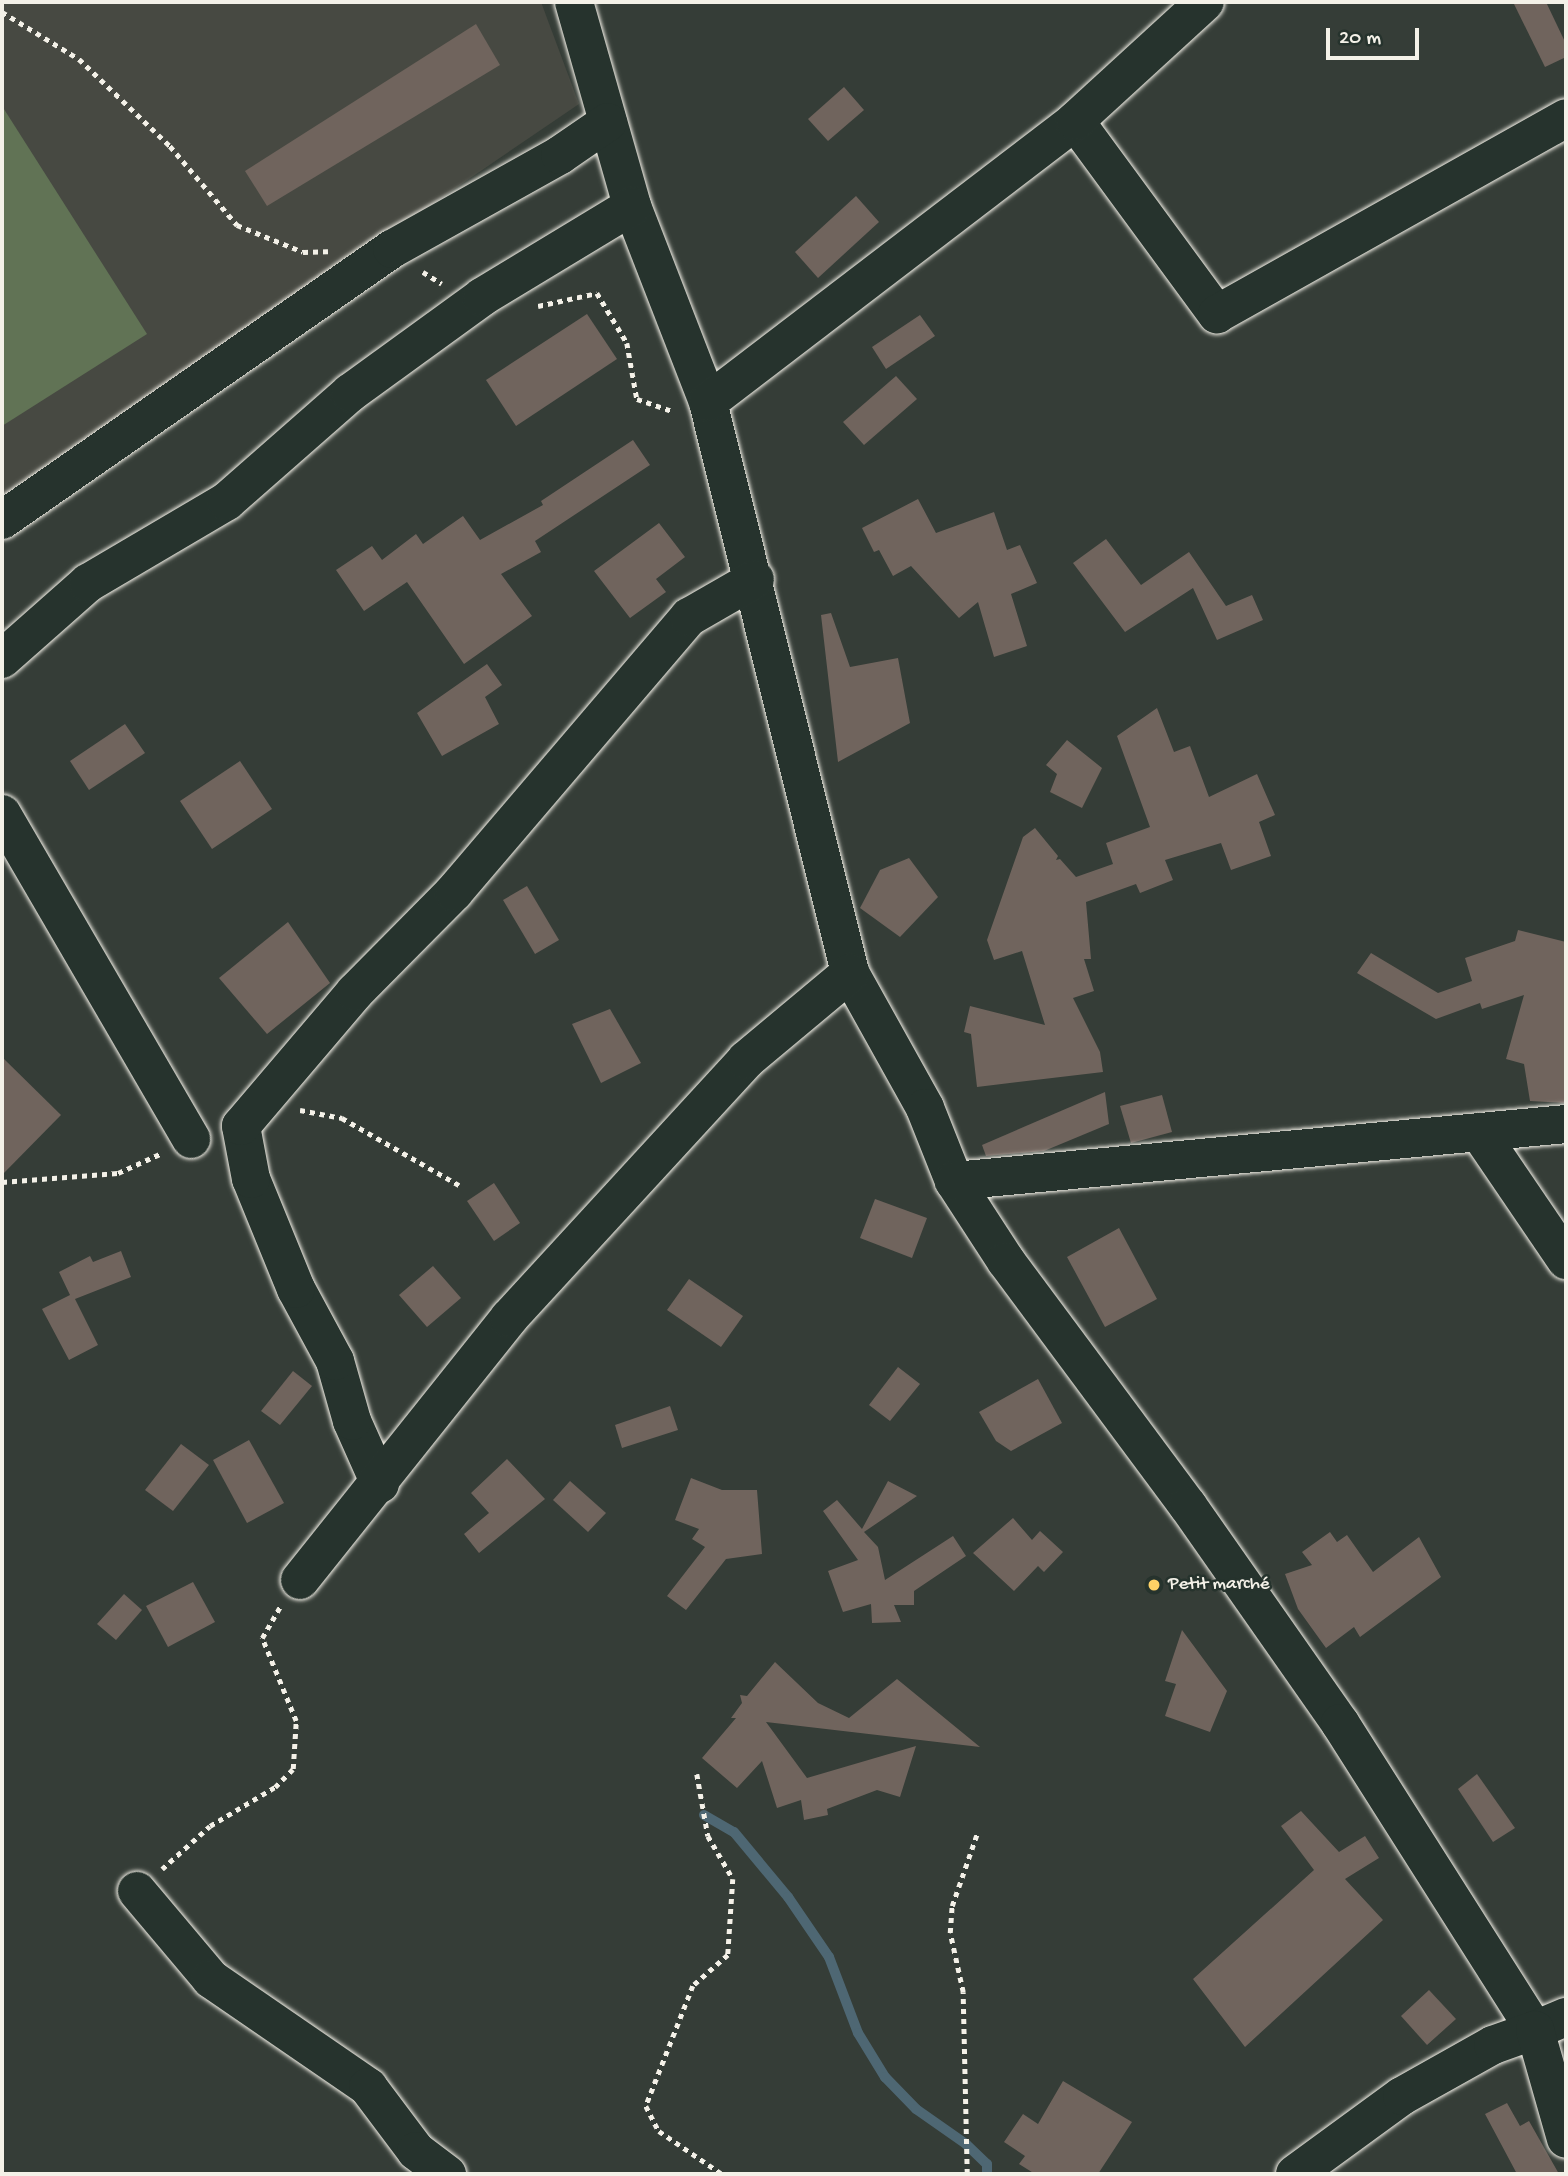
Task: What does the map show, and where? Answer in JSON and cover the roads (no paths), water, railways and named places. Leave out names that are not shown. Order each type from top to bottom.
[{"type":"street","points":[[574,2],[632,206],[708,402],[755,579],[850,973],[926,1108],[954,1181],[1551,2024],[1566,2139]]},
{"type":"street","points":[[708,402],[1074,121],[1205,2]]},
{"type":"street","points":[[1074,121],[1217,314],[1566,118]]},
{"type":"street","points":[[2,520],[392,249],[560,155],[608,122]]},
{"type":"street","points":[[2,659],[88,583],[227,501],[350,393],[482,297],[632,206]]},
{"type":"street","points":[[380,1484],[352,1422],[335,1361],[296,1289],[251,1179],[241,1126],[355,992],[454,892],[689,617],[755,579]]},
{"type":"street","points":[[2,814],[191,1139]]},
{"type":"street","points":[[300,1580],[380,1484],[509,1318],[746,1059],[850,973]]},
{"type":"street","points":[[954,1181],[1566,1124]]},
{"type":"street","points":[[1479,1132],[1566,1260]]},
{"type":"street","points":[[137,1891],[211,1979],[368,2087],[416,2151],[447,2174]]},
{"type":"street","points":[[1295,2174],[1402,2096],[1493,2045],[1551,2024]]},
{"type":"waterway","points":[[704,1815],[734,1832],[788,1897],[829,1957],[858,2033],[885,2077],[916,2109],[966,2144],[987,2164],[987,2174]]},
{"type":"place","name":"Petit marché","points":[[1154,1585]]}]
